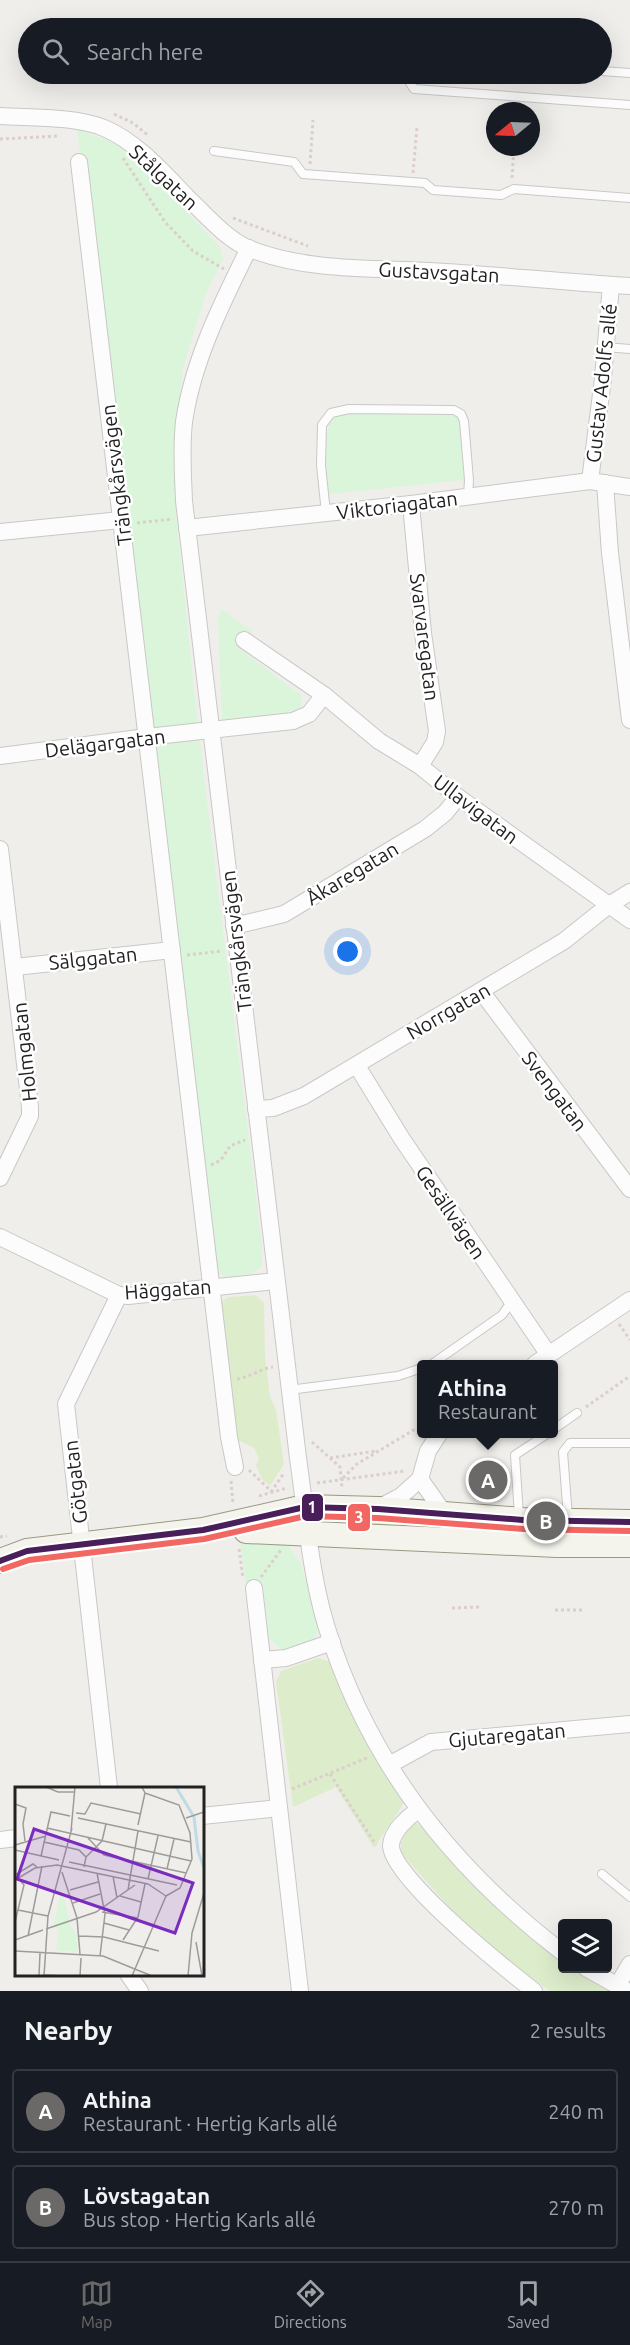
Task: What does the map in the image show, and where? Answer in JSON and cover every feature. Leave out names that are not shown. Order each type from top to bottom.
[{"type":"main road","points":[[0,1561],[27,1551],[203,1530],[305,1507],[378,1509],[520,1520],[630,1522]]},
{"type":"main road","points":[[203,1530],[557,1545],[630,1545]]},
{"type":"main road","points":[[0,1546],[27,1551]]},
{"type":"street","name":"Stålgatan","points":[[0,116],[81,122],[103,128],[140,150],[206,216],[249,248]]},
{"type":"street","name":"Trängkårsvägen","points":[[79,162],[235,1467]]},
{"type":"street","name":"Trängkårsvägen","points":[[249,248],[206,340],[184,422],[186,523],[297,1458],[318,1594],[332,1642],[348,1684],[385,1759],[418,1810],[487,1888],[558,1949]]},
{"type":"street","name":"Gustavsgatan","points":[[249,248],[289,260],[321,265],[515,276],[630,286]]},
{"type":"street","name":"Gustav Adolfs allé","points":[[611,285],[605,347],[598,482],[610,553],[630,720]]},
{"type":"street","name":"Viktoriagatan","points":[[186,523],[326,513],[598,482],[630,487]]},
{"type":"street","name":"Svarvaregatan","points":[[411,504],[423,633],[437,731],[435,742],[420,766]]},
{"type":"street","points":[[0,532],[122,520]]},
{"type":"street","name":"Ullavigatan","points":[[244,640],[324,695],[379,741],[420,766],[458,797],[630,920]]},
{"type":"street","points":[[211,731],[293,721],[309,714],[324,695]]},
{"type":"street","name":"Delägargatan","points":[[0,756],[211,731]]},
{"type":"street","name":"Åkaregatan","points":[[234,926],[284,914],[425,829],[446,813],[458,797]]},
{"type":"street","name":"Holmgatan","points":[[0,849],[30,1116],[0,1178]]},
{"type":"street","name":"Norrgatan","points":[[256,1109],[273,1107],[304,1096],[357,1066],[564,941],[609,905],[630,892]]},
{"type":"street","name":"Sälggatan","points":[[15,967],[172,953]]},
{"type":"street","name":"Svengatan","points":[[482,991],[630,1189]]},
{"type":"street","name":"Gesällvägen","points":[[357,1066],[402,1139],[512,1301],[542,1360]]},
{"type":"street","name":"Häggatan","points":[[0,1237],[119,1295],[276,1281]]},
{"type":"street","name":"Götgatan","points":[[109,1787],[66,1404],[119,1295]]},
{"type":"street","points":[[542,1360],[630,1300]]},
{"type":"street","points":[[378,1509],[401,1496],[436,1438]]},
{"type":"street","points":[[414,1475],[444,1513]]},
{"type":"street","points":[[254,1588],[300,1991]]},
{"type":"street","points":[[262,1660],[286,1658],[332,1642]]},
{"type":"street","name":"Gjutaregatan","points":[[385,1759],[431,1742],[630,1724]]},
{"type":"street","points":[[204,1816],[279,1801]]},
{"type":"street","points":[[418,1810],[408,1817],[395,1833],[391,1845],[393,1856],[442,1914],[483,1951],[534,1991]]},
{"type":"street","points":[[0,1840],[15,1838]]},
{"type":"street","points":[[595,1973],[622,1988],[630,1964]]},
{"type":"street","points":[[129,1976],[140,1991]]},
{"type":"lane","points":[[612,72],[630,73]]},
{"type":"lane","points":[[411,84],[414,89],[630,105]]},
{"type":"lane","points":[[214,151],[294,162],[303,174],[425,183],[433,190],[501,195],[514,189],[630,198]]},
{"type":"lane","points":[[605,347],[630,349]]},
{"type":"lane","name":"Viktoriagatan","points":[[326,513],[321,465],[322,425],[331,413],[349,409],[454,410],[461,414],[464,422],[469,480],[468,496]]},
{"type":"lane","points":[[439,1360],[502,1315],[512,1301]]},
{"type":"lane","points":[[289,1390],[398,1376],[417,1370]]},
{"type":"lane","points":[[558,1426],[577,1413]]},
{"type":"lane","points":[[520,1520],[515,1455],[541,1438]]},
{"type":"lane","points":[[568,1521],[563,1452],[570,1443],[630,1443]]},
{"type":"lane","points":[[602,1874],[630,1897]]},
{"type":"path","points":[[309,175],[313,120]]},
{"type":"path","points":[[412,182],[417,127]]},
{"type":"path","points":[[0,139],[65,136]]},
{"type":"path","points":[[120,154],[165,222],[193,251],[236,274]]},
{"type":"path","points":[[511,190],[513,156]]},
{"type":"path","points":[[122,520],[128,524],[186,523]]},
{"type":"path","points":[[172,953],[237,949]]},
{"type":"path","points":[[198,1171],[221,1160],[230,1146],[259,1135]]},
{"type":"path","points":[[223,1381],[246,1378],[262,1369],[286,1364]]},
{"type":"path","points":[[577,1413],[630,1376]]},
{"type":"path","points":[[293,1423],[340,1467],[342,1479]]},
{"type":"path","points":[[342,1479],[357,1464],[417,1428]]},
{"type":"path","points":[[330,1458],[379,1450]]},
{"type":"path","points":[[271,1491],[297,1458]]},
{"type":"path","points":[[233,1506],[231,1481],[235,1467],[248,1469],[271,1491],[274,1502]]},
{"type":"path","points":[[320,1483],[342,1479],[414,1475]]},
{"type":"path","points":[[238,1543],[243,1582],[254,1588],[283,1547]]},
{"type":"path","points":[[452,1608],[479,1607]]},
{"type":"path","points":[[555,1610],[585,1610]]},
{"type":"path","points":[[279,1801],[330,1774],[385,1759]]},
{"type":"path","points":[[330,1774],[379,1851],[393,1856]]},
{"type":"green space","points":[[77,129],[124,146],[219,246],[223,260],[206,293],[183,368],[175,444],[176,514],[197,719],[262,1246],[262,1266],[252,1274],[225,1277],[216,1270]]},
{"type":"green space","points":[[332,410],[459,413],[464,480],[329,494],[322,458]]},
{"type":"green space","points":[[222,609],[251,631],[240,649],[301,695],[301,706],[293,712],[222,720],[218,617]]},
{"type":"green space","points":[[256,1295],[264,1303],[265,1357],[270,1396],[276,1410],[284,1464],[270,1486],[262,1479],[256,1465],[259,1458],[254,1448],[236,1439],[220,1303],[228,1297]]},
{"type":"green space","points":[[349,1520],[630,1535],[555,1534],[349,1524]]},
{"type":"green space","points":[[282,1538],[300,1562],[320,1628],[313,1641],[284,1652],[269,1638],[263,1583],[246,1585],[240,1541]]},
{"type":"green space","points":[[318,1658],[331,1662],[370,1746],[404,1803],[374,1848],[336,1787],[293,1807],[276,1682],[281,1671]]},
{"type":"green space","points":[[416,1823],[422,1827],[467,1879],[524,1930],[558,1956],[558,1973],[583,1973],[613,1991],[550,1991],[497,1952],[451,1909],[401,1853],[403,1835]]},
{"type":"transit line","name":"1","points":[[0,1561],[27,1551],[203,1530],[305,1507],[378,1509],[523,1520],[630,1522]]},
{"type":"transit line","name":"3","points":[[3,1569],[29,1560],[204,1539],[306,1516],[378,1518],[523,1529],[630,1531]]},
{"type":"place","name":"Athina","points":[[488,1480]]},
{"type":"place","name":"Lövstagatan","points":[[546,1521]]}]
